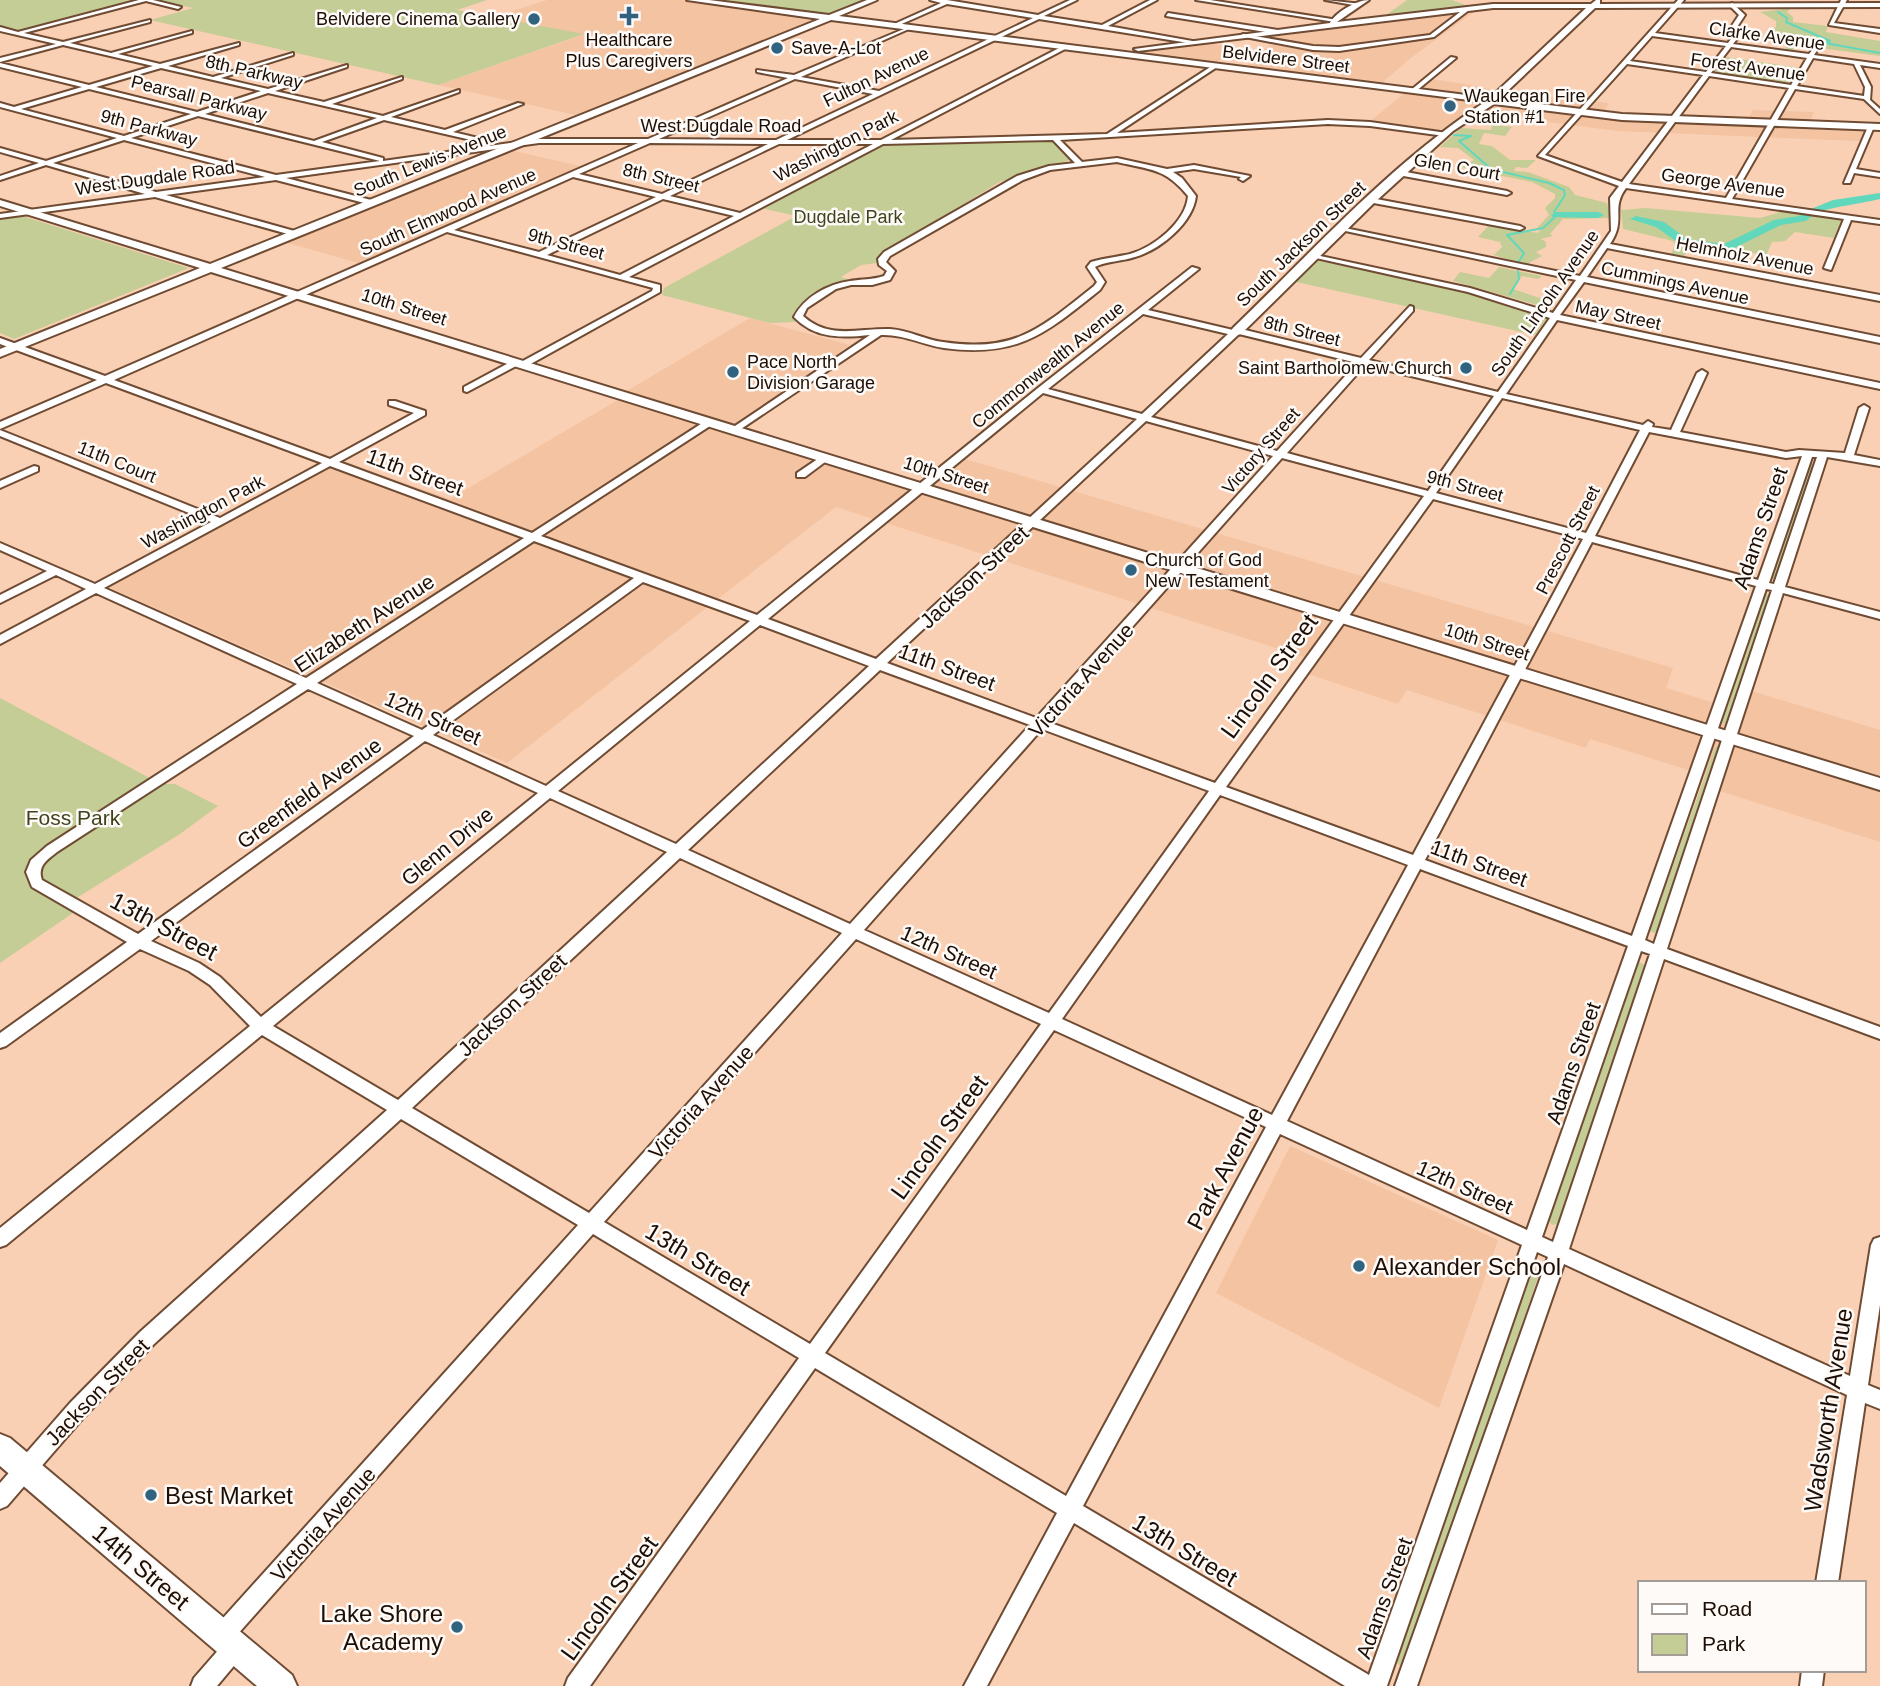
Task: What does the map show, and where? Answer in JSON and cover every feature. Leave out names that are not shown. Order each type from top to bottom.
[{"type":"street","points":[[0,37],[146,0],[178,7]]},
{"type":"street","name":"Belvidere Street","points":[[691,0],[1580,111],[1673,119],[1880,127]]},
{"type":"street","name":"South Lewis Avenue","points":[[0,354],[518,144],[543,138],[873,0]]},
{"type":"street","points":[[933,0],[1195,42]]},
{"type":"street","name":"Fulton Avenue","points":[[540,255],[1070,0]]},
{"type":"street","points":[[1103,27],[1154,0]]},
{"type":"street","points":[[1199,0],[1336,23],[1362,2]]},
{"type":"street","points":[[1328,0],[1362,2]]},
{"type":"street","points":[[893,25],[949,1]]},
{"type":"street","points":[[1461,1],[1477,8]]},
{"type":"street","points":[[1843,2],[1831,22],[1834,25],[1880,31]]},
{"type":"street","points":[[1111,52],[1336,23],[1552,3],[1732,5],[1843,2],[1880,5]]},
{"type":"street","name":"South Jackson Street","points":[[1034,522],[1371,200],[1445,134],[1492,101],[1597,3]]},
{"type":"street","points":[[1580,111],[1679,3]]},
{"type":"street","name":"South Lincoln Avenue","points":[[1342,618],[1617,228],[1613,201],[1735,36],[1732,30],[1742,15],[1732,5]]},
{"type":"street","points":[[1243,36],[1312,48],[1339,49],[1432,36],[1466,9]]},
{"type":"street","points":[[1168,15],[1278,32]]},
{"type":"street","points":[[0,62],[148,21]]},
{"type":"street","name":"South Elmwood Avenue","points":[[0,426],[909,27]]},
{"type":"street","name":"8th Parkway","points":[[0,29],[500,146]]},
{"type":"street","points":[[110,55],[190,32]]},
{"type":"street","name":"Clarke Avenue","points":[[1650,34],[1880,66]]},
{"type":"street","points":[[0,113],[237,44]]},
{"type":"street","name":"Washington Park","points":[[622,277],[1065,47]]},
{"type":"street","points":[[1729,198],[1816,48]]},
{"type":"street","points":[[213,79],[291,54]]},
{"type":"street","points":[[1413,91],[1453,58]]},
{"type":"street","name":"Pearsall Parkway","points":[[0,62],[89,87],[390,161]]},
{"type":"street","name":"Forest Avenue","points":[[1625,62],[1867,98]]},
{"type":"street","points":[[1856,63],[1871,88],[1867,98],[1880,112]]},
{"type":"street","points":[[0,178],[345,66]]},
{"type":"street","points":[[1107,136],[1216,66]]},
{"type":"street","points":[[759,71],[880,93]]},
{"type":"street","points":[[324,104],[400,78]]},
{"type":"street","points":[[314,142],[457,91]]},
{"type":"street","points":[[445,132],[520,104]]},
{"type":"street","name":"9th Parkway","points":[[0,105],[372,203]]},
{"type":"street","name":"George Avenue","points":[[1580,111],[1540,155],[1563,166],[1623,185],[1729,198],[1880,222]]},
{"type":"street","name":"West Dugdale Road","points":[[543,138],[881,142],[1107,136],[1328,122],[1370,124],[1445,134]]},
{"type":"street","points":[[1847,181],[1870,129],[1868,126]]},
{"type":"street","points":[[1055,138],[1079,163]]},
{"type":"street","name":"West Dugdale Road","points":[[0,216],[518,144]]},
{"type":"street","points":[[0,150],[295,234]]},
{"type":"street","points":[[1130,161],[1167,171],[1179,180],[1192,197],[1191,210],[1184,220],[1143,251],[1094,264],[1091,267],[1101,282],[1097,288],[1031,338],[1008,343],[951,345],[903,334],[834,334],[810,327],[798,317],[799,312],[833,287],[851,283],[872,283],[887,278],[891,271],[882,259],[887,254],[1020,178],[1049,168],[1079,163],[1130,161]]},
{"type":"street","points":[[1167,171],[1182,167],[1204,168],[1246,176],[1244,180]]},
{"type":"street","points":[[1852,171],[1880,175]]},
{"type":"street","name":"Glen Court","points":[[1401,173],[1507,193]]},
{"type":"street","name":"8th Street","points":[[572,175],[741,215]]},
{"type":"street","points":[[1371,200],[1520,228]]},
{"type":"street","name":"10th Street","points":[[0,203],[1880,784]]},
{"type":"street","points":[[1828,268],[1849,217]]},
{"type":"street","name":"Cummings Avenue","points":[[1340,229],[1880,340]]},
{"type":"street","name":"9th Street","points":[[447,230],[657,287],[656,292],[520,363]]},
{"type":"street","name":"Helmholz Avenue","points":[[1605,245],[1880,298]]},
{"type":"street","name":"May Street","points":[[1311,256],[1470,290],[1555,316],[1880,386]]},
{"type":"street","name":"Commonwealth Avenue","points":[[922,488],[1195,269]]},
{"type":"street","name":"Victory Street","points":[[1181,568],[1409,309]]},
{"type":"street","name":"8th Street","points":[[1141,311],[1647,427],[1786,456],[1849,456],[1880,463]]},
{"type":"street","points":[[735,430],[881,332]]},
{"type":"street","name":"11th Street","points":[[0,341],[1880,1033]]},
{"type":"street","points":[[467,389],[520,363]]},
{"type":"street","points":[[1674,432],[1702,373]]},
{"type":"street","name":"9th Street","points":[[1041,390],[1880,616]]},
{"type":"street","name":"Washington Park","points":[[0,640],[422,413],[392,403]]},
{"type":"street","points":[[1849,456],[1864,408]]},
{"type":"street","name":"Elizabeth Avenue","points":[[41,858],[710,422]]},
{"type":"street","name":"Prescott Street","points":[[1518,672],[1647,427]]},
{"type":"street","name":"11th Court","points":[[0,433],[221,522]]},
{"type":"street","name":"Adams Street","points":[[1376,1686],[1810,454]]},
{"type":"street","name":"Adams Street","points":[[1406,1686],[1559,1253],[1780,589],[1810,454]]},
{"type":"street","points":[[801,475],[825,457]]},
{"type":"street","points":[[0,485],[34,469]]},
{"type":"street","name":"Glenn Drive","points":[[0,1239],[922,488]]},
{"type":"street","name":"Jackson Street","points":[[0,1499],[83,1403],[148,1338],[399,1110],[1034,522]]},
{"type":"street","name":"12th Street","points":[[0,546],[678,851],[1880,1400]]},
{"type":"street","name":"Victoria Avenue","points":[[202,1686],[229,1642],[592,1224],[1181,568]]},
{"type":"street","points":[[0,600],[56,571]]},
{"type":"street","name":"Greenfield Avenue","points":[[0,1042],[643,577]]},
{"type":"street","name":"Lincoln Street","points":[[576,1686],[1342,618]]},
{"type":"street","name":"Park Avenue","points":[[975,1686],[1518,672]]},
{"type":"street","name":"13th Street","points":[[41,858],[32,870],[37,883],[139,942],[175,956],[215,981],[261,1027],[1366,1686]]},
{"type":"street","name":"Wadsworth Avenue","points":[[1827,1581],[1880,1244]]},
{"type":"street","name":"14th Street","points":[[0,1448],[281,1686]]},
{"type":"shaded area","points":[[547,0],[680,0],[817,18],[576,115],[438,85],[583,35],[494,17]]},
{"type":"shaded area","points":[[1474,12],[1408,60],[1380,85],[1243,68],[1265,53],[1261,52],[1272,44],[1237,38]]},
{"type":"shaded area","points":[[1202,42],[1239,48],[1214,64],[1129,53]]},
{"type":"shaded area","points":[[1431,79],[1497,91],[1487,98],[1419,90]]},
{"type":"shaded area","points":[[1510,91],[1609,103],[1604,113],[1501,100]]},
{"type":"shaded area","points":[[1406,92],[1484,103],[1440,131],[1368,123]]},
{"type":"shaded area","points":[[1496,104],[1591,115],[1861,128],[1865,131],[1860,141],[1617,131],[1481,113]]},
{"type":"shaded area","points":[[1753,110],[1814,112],[1810,122],[1747,120]]},
{"type":"shaded area","points":[[510,150],[584,167],[362,264],[284,242]]},
{"type":"shaded area","points":[[750,318],[850,345],[734,425],[625,392]]},
{"type":"shaded area","points":[[621,398],[1880,790],[1880,842],[1704,786],[1707,776],[1590,739],[1586,748],[1407,690],[1398,704],[1302,672],[1310,659],[836,507],[507,763],[106,586],[344,461],[450,499]]},
{"type":"shaded area","points":[[955,456],[1673,668],[1666,688],[1731,708],[1738,687],[1880,730],[1880,777],[922,483]]},
{"type":"shaded area","name":"Alexander School","points":[[1290,1146],[1498,1240],[1439,1408],[1216,1293]]},
{"type":"green space","points":[[0,0],[139,0],[18,31],[0,27]]},
{"type":"green space","points":[[155,0],[487,0],[457,10],[584,34],[438,85],[150,20],[193,8]]},
{"type":"green space","points":[[721,0],[863,0],[830,14]]},
{"type":"green space","points":[[1407,0],[1452,0],[1471,7],[1382,18]]},
{"type":"green space","points":[[1791,8],[1787,12],[1793,17],[1793,22],[1828,26],[1826,32],[1880,41],[1880,56],[1797,45],[1792,51],[1785,50],[1787,43],[1771,40],[1784,39],[1772,29],[1776,27],[1776,21],[1760,12]]},
{"type":"green space","points":[[1725,57],[1800,68],[1789,85],[1712,74]]},
{"type":"green space","points":[[1492,125],[1512,127],[1505,136],[1484,133],[1479,144],[1492,146],[1510,160],[1536,160],[1527,168],[1516,167],[1514,171],[1528,172],[1569,187],[1575,195],[1607,203],[1611,218],[1563,219],[1550,234],[1553,236],[1541,239],[1546,242],[1546,247],[1536,252],[1542,256],[1525,265],[1494,255],[1502,247],[1500,242],[1478,237],[1489,225],[1538,233],[1540,230],[1537,228],[1549,215],[1545,208],[1555,198],[1555,194],[1532,182],[1462,167],[1474,160],[1458,148],[1440,147],[1461,128],[1491,130]]},
{"type":"green space","name":"Dugdale Park","points":[[1053,139],[1071,159],[1001,181],[879,256],[877,263],[861,265],[841,277],[853,281],[812,295],[794,313],[796,322],[770,323],[662,295],[664,288],[796,216],[761,208],[884,144]]},
{"type":"green space","points":[[1645,208],[1760,218],[1784,211],[1842,219],[1834,238],[1795,232],[1785,241],[1772,242],[1766,256],[1736,249],[1723,252],[1691,247],[1684,256],[1671,254],[1675,245],[1673,241],[1623,229],[1621,210]]},
{"type":"green space","points":[[22,216],[189,268],[14,339],[0,333],[0,219]]},
{"type":"green space","points":[[1314,260],[1467,291],[1548,317],[1535,335],[1292,281]]},
{"type":"green space","points":[[1499,267],[1542,276],[1538,279],[1522,276],[1513,289],[1552,302],[1548,308],[1453,281],[1460,272],[1489,278]]},
{"type":"green space","points":[[1809,465],[1815,465],[1777,580],[1771,578]]},
{"type":"green space","points":[[1766,594],[1771,595],[1729,725],[1724,724],[1722,722]]},
{"type":"green space","name":"Foss Park","points":[[0,698],[161,784],[175,784],[218,806],[180,834],[78,897],[76,911],[0,963]]},
{"type":"green space","points":[[1715,747],[1720,748],[1657,932],[1653,933],[1650,931]]},
{"type":"green space","points":[[1639,962],[1645,965],[1557,1224],[1552,1225],[1549,1221]]},
{"type":"green space","points":[[1536,1268],[1539,1274],[1405,1666],[1399,1665],[1396,1661],[1533,1269]]},
{"type":"waterway","points":[[1778,12],[1787,18],[1786,22],[1830,41],[1825,43],[1880,53]]},
{"type":"waterway","points":[[1454,135],[1471,136],[1459,141],[1491,169],[1549,183],[1564,190],[1565,195],[1554,212],[1557,215],[1543,228],[1507,235],[1524,253],[1518,263]]},
{"type":"waterway","points":[[1817,209],[1880,196]]},
{"type":"waterway","points":[[1557,215],[1598,215]]},
{"type":"waterway","points":[[1636,219],[1660,224],[1684,242],[1726,248],[1778,222],[1802,219],[1807,215]]},
{"type":"waterway","points":[[1510,294],[1519,279],[1518,271]]},
{"type":"place","name":"Healthcare Plus Caregivers","points":[[629,16]]},
{"type":"place","name":"Belvidere Cinema Gallery","points":[[534,19]]},
{"type":"place","name":"Save-A-Lot","points":[[777,48]]},
{"type":"place","name":"Waukegan Fire Station #1","points":[[1450,106]]},
{"type":"place","name":"Saint Bartholomew Church","points":[[1466,368]]},
{"type":"place","name":"Pace North Division Garage","points":[[733,372]]},
{"type":"place","name":"Church of God New Testament","points":[[1131,570]]},
{"type":"place","name":"Alexander School","points":[[1359,1266]]},
{"type":"place","name":"Best Market","points":[[151,1495]]},
{"type":"place","name":"Lake Shore Academy","points":[[457,1627]]}]
